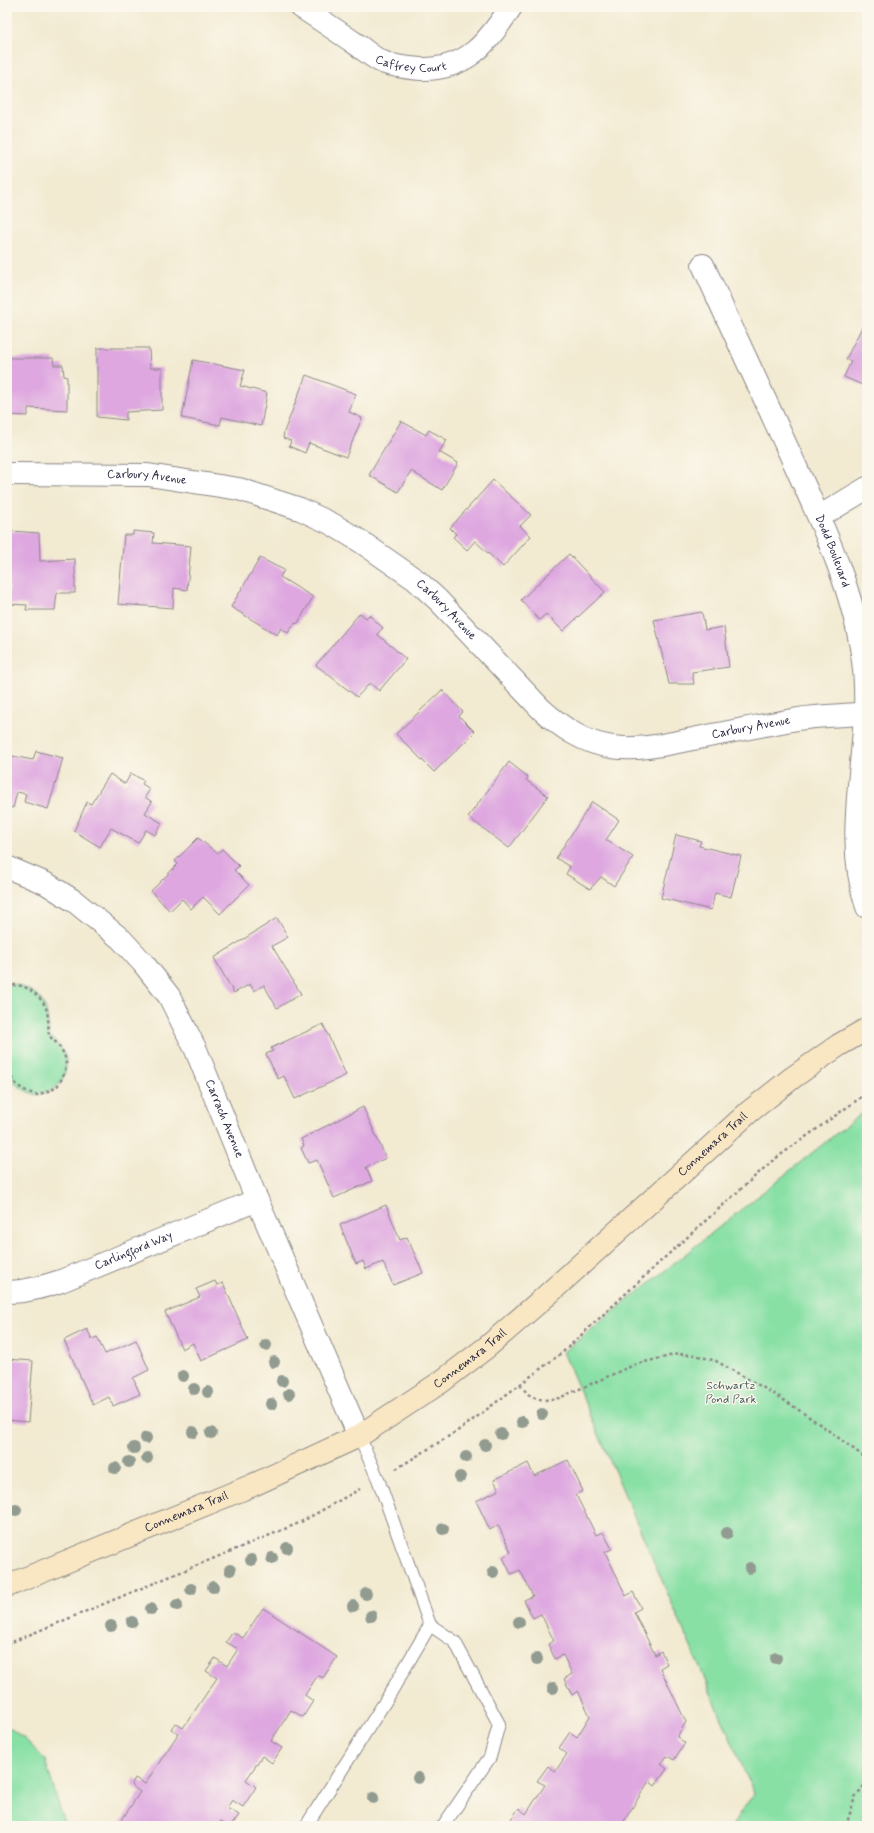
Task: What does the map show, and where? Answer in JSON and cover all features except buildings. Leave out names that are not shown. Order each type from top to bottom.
[{"type":"street","name":"Caffrey Court","points":[[301,7],[383,63],[408,68],[434,69],[452,65],[471,55],[484,43],[511,7]]},
{"type":"street","name":"Dodd Boulevard","points":[[703,265],[819,517],[850,598],[857,623],[864,662],[866,713],[856,830],[859,868],[867,907]]},
{"type":"street","name":"Carbury Avenue","points":[[7,474],[148,475],[239,489],[300,509],[332,524],[360,541],[416,580],[438,600],[541,709],[558,724],[595,743],[613,747],[635,748],[660,745],[800,718],[866,713]]},
{"type":"street","points":[[819,517],[867,488]]},
{"type":"street","name":"Carrach Avenue","points":[[7,867],[47,884],[74,901],[121,939],[169,996],[196,1050],[257,1200],[359,1436]]},
{"type":"street","name":"Connemara Trail","points":[[7,1586],[253,1485],[359,1436],[441,1382],[487,1347],[546,1296],[749,1112],[792,1078],[839,1045],[867,1029]]},
{"type":"street","name":"Carlingford Way","points":[[7,1292],[20,1292],[41,1288],[257,1200]]},
{"type":"lane","points":[[359,1436],[378,1479],[430,1625],[455,1642],[499,1724],[490,1757],[443,1826]]},
{"type":"lane","points":[[306,1826],[388,1697],[430,1625]]},
{"type":"path","points":[[7,986],[13,984],[27,988],[38,995],[46,1007],[49,1036],[65,1053],[66,1069],[56,1088],[37,1095],[20,1088],[13,1080],[9,1071],[7,1060]]},
{"type":"path","points":[[520,1385],[528,1394],[535,1398],[544,1400],[560,1398],[636,1364],[678,1354],[695,1355],[716,1361],[778,1396],[821,1425],[867,1460]]},
{"type":"path","points":[[846,1826],[856,1798],[867,1782]]},
{"type":"green space","points":[[13,984],[32,992],[43,1002],[47,1016],[49,1036],[61,1048],[65,1057],[66,1067],[61,1081],[53,1089],[37,1095],[19,1087],[13,1080],[7,1060],[7,986]]},
{"type":"green space","name":"Schwartz Pond Park","points":[[867,1109],[867,1826],[732,1826],[754,1793],[563,1352]]},
{"type":"green space","points":[[7,1726],[25,1739],[45,1760],[65,1826],[7,1826]]}]
